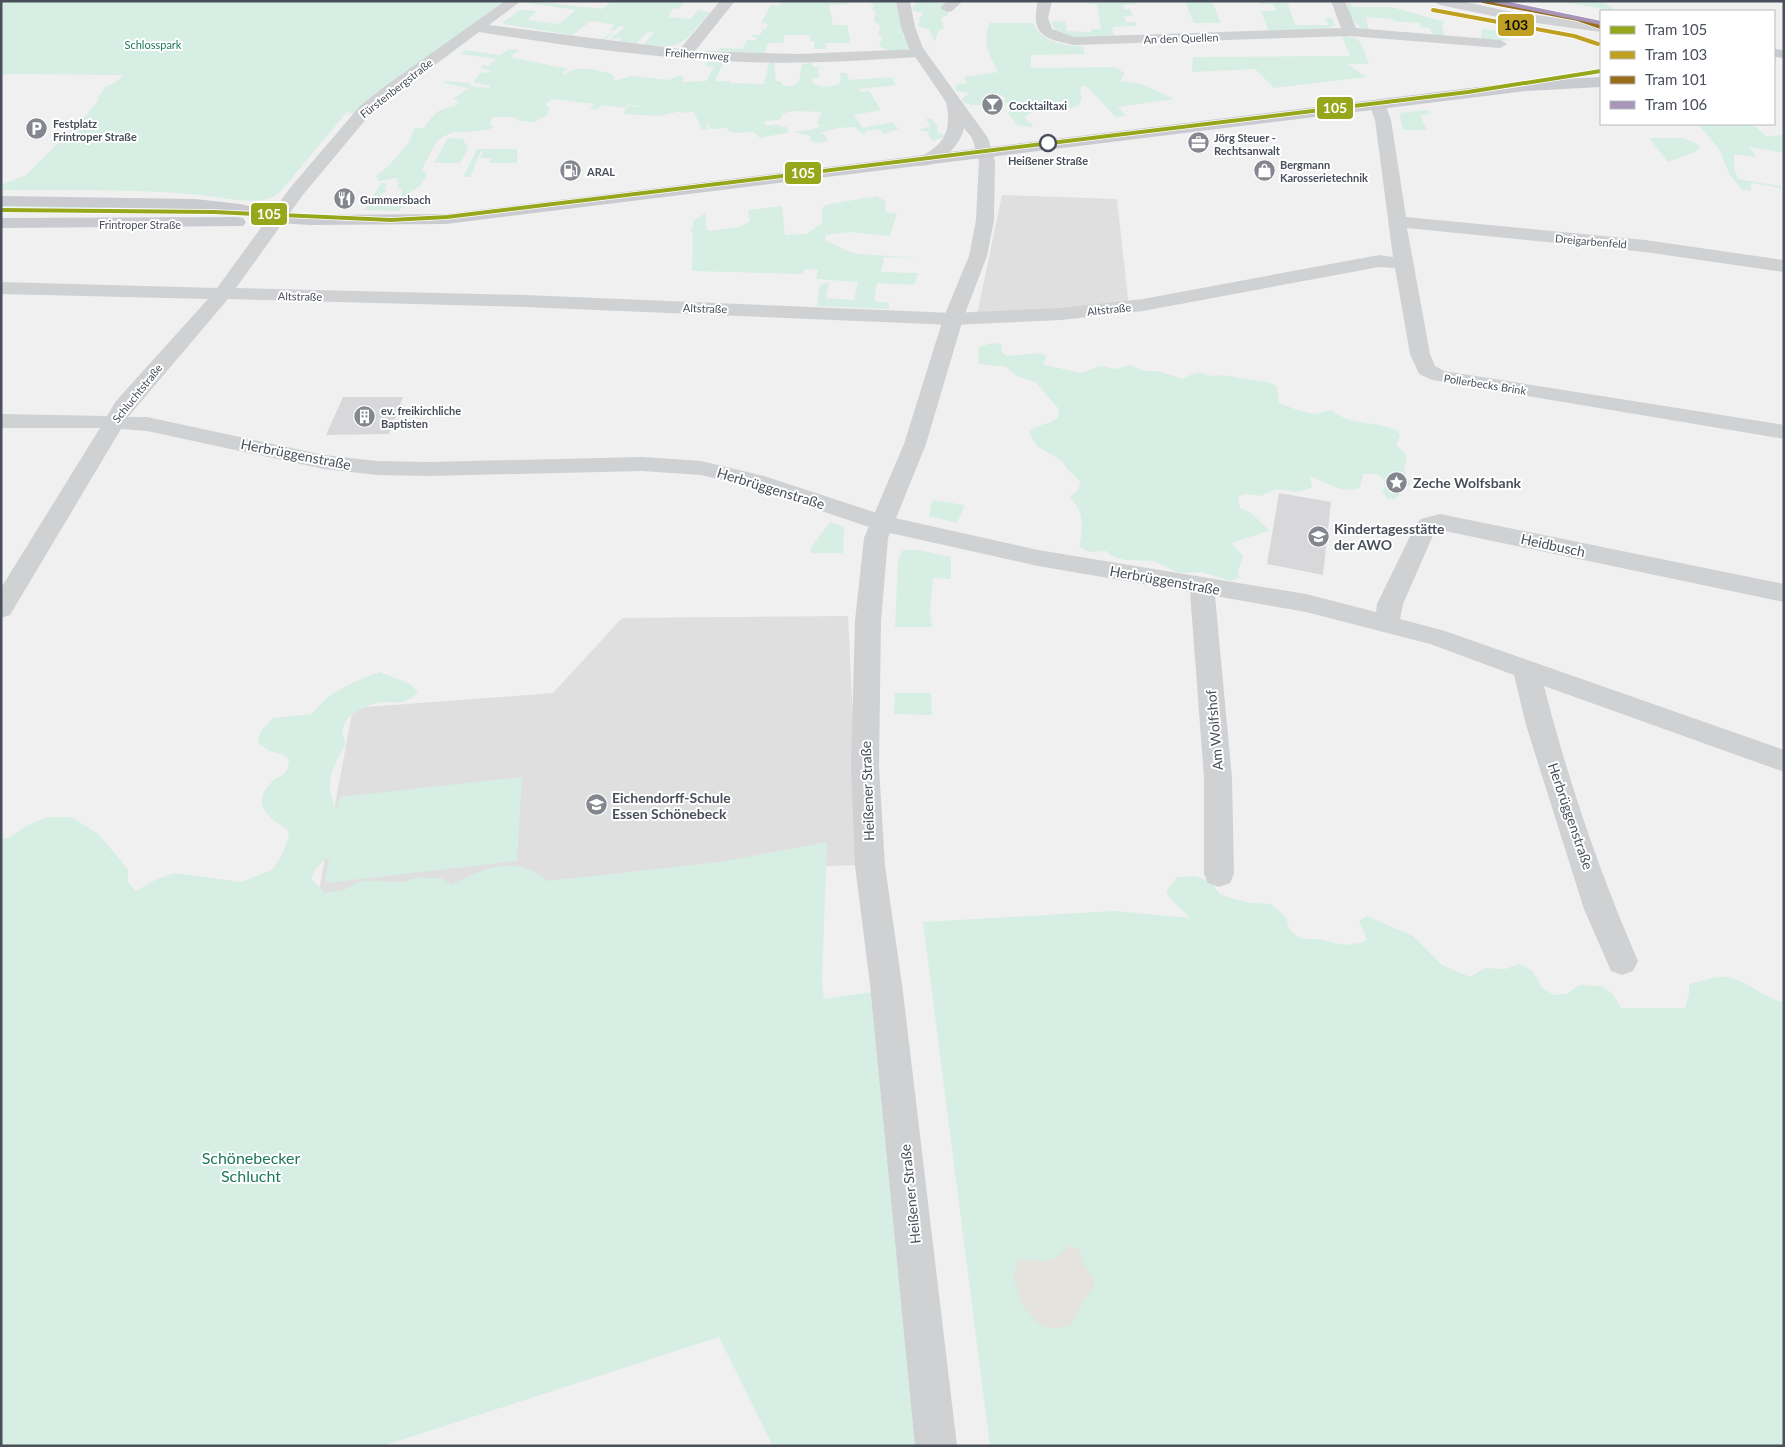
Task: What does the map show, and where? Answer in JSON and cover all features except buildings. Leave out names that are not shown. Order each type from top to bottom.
[{"type":"main road","name":"Frintroper Straße","points":[[1526,86],[1600,68]]},
{"type":"main road","name":"Frintroper Straße","points":[[1,223],[224,224],[278,218],[383,222],[481,216],[1526,86],[1600,82]]},
{"type":"main road","name":"Frintroper Straße","points":[[1,201],[187,203],[240,209],[278,218]]},
{"type":"street","name":"Fürstenbergstraße","points":[[278,218],[363,111],[514,1]]},
{"type":"street","points":[[684,54],[728,1]]},
{"type":"street","points":[[903,1],[910,35],[919,53],[980,138],[985,153]]},
{"type":"street","name":"An den Quellen","points":[[1045,1],[1042,18],[1046,31],[1059,38],[1074,41],[1350,32],[1500,44]]},
{"type":"street","points":[[1338,1],[1350,32]]},
{"type":"street","points":[[1440,1],[1458,3],[1570,29],[1600,43]]},
{"type":"street","points":[[1507,15],[1600,28]]},
{"type":"street","name":"Freiherrnweg","points":[[478,28],[684,54],[794,59],[919,53]]},
{"type":"street","points":[[922,162],[940,152],[952,140],[957,112],[954,102]]},
{"type":"street","name":"Pollerbecks Brink","points":[[1377,104],[1383,120],[1403,263],[1420,354],[1426,370],[1433,374],[1784,432]]},
{"type":"street","name":"Heißener Straße","points":[[936,1446],[887,993],[870,866],[866,809],[865,716],[873,563],[881,523],[915,444],[953,319],[978,256],[983,236],[987,189],[985,153]]},
{"type":"street","name":"Schluchtstraße","points":[[1,609],[124,406],[222,295],[278,218]]},
{"type":"street","name":"Dreigarbenfeld","points":[[1398,222],[1665,248],[1784,266]]},
{"type":"street","name":"Altstraße","points":[[1,288],[222,295],[525,301],[953,319],[1100,311],[1190,298],[1379,261],[1403,263]]},
{"type":"street","name":"Herbrüggenstraße","points":[[1,421],[46,419],[147,424],[283,455],[352,466],[429,469],[642,464],[701,468],[756,481],[881,523],[1038,558],[1306,603],[1387,623],[1526,668],[1784,761]]},
{"type":"street","name":"Heidbusch","points":[[1387,623],[1390,604],[1424,529],[1429,524],[1440,522],[1784,594]]},
{"type":"street","name":"Am Wolfshof","points":[[1202,587],[1218,778],[1219,874]]},
{"type":"street","name":"Herbrüggenstraße","points":[[1526,668],[1540,725],[1600,909],[1622,961]]},
{"type":"shaded area","points":[[1002,195],[1117,199],[1129,307],[977,315]]},
{"type":"shaded area","name":"Eichendorff-Schule Essen Schönebeck","points":[[848,616],[860,865],[764,868],[314,917],[353,708],[553,693],[622,618]]},
{"type":"green space","name":"Schlosspark","points":[[1,1],[514,1],[386,103],[353,114],[347,112],[281,191],[264,200],[254,201],[150,191],[1,190],[1,185],[26,175],[83,119],[99,99],[97,98],[104,90],[103,88],[116,82],[123,75],[9,74],[1,76]]},
{"type":"green space","points":[[531,1],[602,9],[610,3],[601,1],[686,1],[679,9],[674,8],[668,17],[691,19],[698,10],[710,12],[682,42],[676,45],[657,46],[643,45],[654,33],[648,32],[635,44],[618,42],[622,37],[608,40],[626,27],[619,26],[605,40],[602,40],[613,31],[610,30],[615,25],[591,21],[572,35],[504,24],[503,22],[520,10],[537,11],[527,20],[559,24],[576,10],[528,3]]},
{"type":"green space","points":[[782,1],[847,1],[848,4],[829,5],[833,25],[847,25],[851,43],[826,43],[826,49],[814,49],[814,41],[810,41],[810,35],[785,35],[783,43],[768,43],[765,53],[717,51],[720,48],[742,49],[747,40],[756,40],[757,37],[751,37],[752,35],[760,35],[763,29],[766,29],[768,24],[761,23],[771,5],[779,6]]},
{"type":"green space","points":[[865,1],[903,1],[897,8],[901,11],[907,32],[903,33],[904,37],[909,39],[913,46],[897,51],[880,47],[879,45],[883,38],[878,35],[880,26],[874,21],[874,16],[877,14],[872,9],[874,5]]},
{"type":"green space","points":[[913,1],[946,3],[939,8],[948,12],[948,15],[941,18],[944,29],[938,31],[935,42],[929,30],[918,26],[920,20],[917,19],[923,13],[914,11],[912,8],[916,3]]},
{"type":"green space","points":[[1088,1],[1137,1],[1135,4],[1123,5],[1124,9],[1130,9],[1133,16],[1124,16],[1126,22],[1135,22],[1136,26],[1112,27],[1114,37],[1073,37],[1056,31],[1051,22],[1065,21],[1067,31],[1091,32],[1091,29],[1101,29],[1097,4],[1089,4]]},
{"type":"green space","points":[[1185,1],[1212,1],[1221,23],[1194,23]]},
{"type":"green space","points":[[1259,1],[1287,1],[1295,25],[1328,25],[1325,18],[1332,18],[1335,25],[1326,29],[1269,31],[1261,11],[1277,11],[1273,4],[1260,4]]},
{"type":"green space","points":[[1347,1],[1354,7],[1392,7],[1445,22],[1442,24],[1445,37],[1433,36],[1430,28],[1421,27],[1420,23],[1366,17],[1369,31],[1360,27],[1353,20]]},
{"type":"green space","points":[[1555,1],[1601,1],[1612,7],[1611,10]]},
{"type":"green space","points":[[989,23],[1033,23],[1047,39],[1061,44],[1083,46],[1085,54],[1031,55],[1031,68],[1114,67],[1125,73],[1120,81],[1142,84],[1174,99],[1118,107],[1126,116],[1116,117],[1086,86],[1081,87],[1082,99],[1078,106],[1064,109],[1038,110],[1025,117],[1026,120],[1033,124],[1031,127],[1017,125],[1008,113],[1013,106],[1004,101],[1006,99],[1002,95],[995,95],[985,105],[971,105],[962,101],[963,97],[970,94],[957,91],[955,88],[957,84],[967,83],[964,77],[998,72],[987,49],[986,37]]},
{"type":"green space","points":[[1482,29],[1505,31],[1509,41],[1481,39]]},
{"type":"green space","points":[[1342,36],[1349,36],[1361,43],[1369,64],[1348,64],[1366,77],[1274,88],[1255,69],[1192,72],[1193,57],[1350,56]]},
{"type":"green space","points":[[509,49],[519,50],[510,57],[569,69],[564,71],[563,74],[568,75],[566,73],[576,69],[594,70],[611,74],[615,77],[614,81],[632,76],[668,80],[681,75],[684,78],[682,82],[706,81],[714,67],[705,66],[708,61],[724,62],[715,81],[730,81],[730,83],[764,84],[769,63],[774,63],[776,81],[780,81],[784,86],[793,86],[799,81],[802,64],[811,63],[814,67],[823,68],[818,69],[819,78],[812,78],[813,83],[819,86],[833,86],[841,82],[840,73],[847,73],[849,80],[892,77],[896,85],[859,89],[861,92],[869,91],[881,110],[854,115],[863,128],[892,122],[899,129],[883,134],[880,129],[865,131],[866,134],[863,134],[854,127],[838,128],[820,133],[826,135],[827,141],[818,143],[809,140],[811,136],[793,132],[820,126],[817,122],[822,112],[792,111],[782,114],[783,116],[779,120],[763,121],[767,126],[777,124],[780,125],[776,126],[787,127],[789,131],[760,138],[754,132],[735,133],[728,131],[728,128],[711,129],[708,123],[706,124],[709,129],[702,130],[694,112],[683,113],[682,111],[659,116],[623,114],[628,106],[655,108],[628,105],[631,100],[625,108],[602,105],[597,110],[590,109],[594,104],[553,99],[545,104],[549,108],[547,115],[535,122],[520,121],[512,117],[493,117],[489,123],[493,127],[490,129],[453,132],[443,137],[437,141],[422,169],[427,175],[420,186],[410,192],[410,203],[405,204],[398,211],[364,210],[381,183],[385,183],[387,186],[384,189],[387,191],[381,194],[377,203],[379,205],[386,199],[390,201],[392,198],[402,195],[401,189],[398,189],[397,185],[400,183],[396,181],[398,180],[397,178],[380,181],[375,176],[389,165],[403,149],[410,140],[415,128],[424,128],[437,112],[456,106],[458,101],[453,99],[469,88],[443,83],[445,81],[470,83],[471,86],[489,88],[491,86],[473,82],[481,72],[487,73],[491,70],[480,68],[484,65],[488,66],[496,59],[460,54],[465,50],[500,55]]},
{"type":"green space","points":[[1427,110],[1431,113],[1420,116],[1427,130],[1403,130],[1399,113]]},
{"type":"green space","points":[[926,118],[932,119],[937,125],[938,133],[943,134],[944,137],[933,141],[928,135],[930,132],[918,130],[930,126]]},
{"type":"green space","points":[[1699,125],[1753,125],[1766,136],[1784,135],[1784,153],[1748,147],[1755,154],[1755,157],[1734,154],[1734,168],[1738,179],[1781,186],[1781,188],[1751,183],[1751,191],[1742,190],[1730,175],[1719,149]]},
{"type":"green space","points":[[448,138],[463,139],[468,149],[460,163],[434,163]]},
{"type":"green space","points":[[1649,138],[1684,138],[1701,146],[1695,152],[1668,162]]},
{"type":"green space","points":[[477,149],[517,149],[517,163],[489,163],[491,158],[480,158],[483,152],[481,151],[470,177],[463,177]]},
{"type":"green space","points":[[877,196],[886,202],[885,212],[897,214],[890,236],[849,232],[826,235],[825,240],[859,254],[921,258],[884,257],[881,272],[918,273],[914,285],[877,283],[874,301],[889,303],[889,309],[817,306],[820,284],[829,283],[826,298],[854,300],[858,282],[816,279],[818,270],[805,269],[802,274],[692,271],[693,234],[690,229],[693,227],[693,221],[705,213],[707,230],[710,231],[738,227],[750,222],[748,210],[782,206],[785,235],[806,234],[822,223],[822,209],[825,205]]},
{"type":"green space","points":[[1,206],[107,207],[106,209],[1,209]]},
{"type":"green space","points":[[992,343],[1001,344],[1002,352],[1007,356],[1041,353],[1046,356],[1043,362],[1045,365],[1081,373],[1100,366],[1116,369],[1130,365],[1144,371],[1158,371],[1183,379],[1201,373],[1211,376],[1222,375],[1271,383],[1277,386],[1279,403],[1300,411],[1315,414],[1331,410],[1347,419],[1381,425],[1398,431],[1400,437],[1396,445],[1406,454],[1404,471],[1410,484],[1395,499],[1388,499],[1382,491],[1385,487],[1384,480],[1377,474],[1363,474],[1360,488],[1346,490],[1334,487],[1310,476],[1312,488],[1296,492],[1276,489],[1261,496],[1244,494],[1238,497],[1240,508],[1251,513],[1269,530],[1232,544],[1243,556],[1238,572],[1239,578],[1231,581],[1201,572],[1178,573],[1154,561],[1125,560],[1112,556],[1106,551],[1089,552],[1079,546],[1082,532],[1080,513],[1069,497],[1077,491],[1081,482],[1067,469],[1062,461],[1037,446],[1029,432],[1058,417],[1059,409],[1035,382],[1017,376],[1006,367],[979,364],[978,347]]},
{"type":"green space","points":[[932,500],[965,505],[957,523],[929,516]]},
{"type":"green space","points":[[830,522],[844,527],[843,553],[811,553],[810,549]]},
{"type":"green space","points":[[903,550],[919,550],[951,557],[951,579],[933,578],[930,610],[932,627],[895,627],[898,561]]},
{"type":"green space","name":"Schönebecker Schlucht","points":[[380,672],[412,685],[418,693],[405,701],[381,702],[370,705],[356,712],[346,722],[343,736],[346,744],[333,769],[330,784],[333,801],[337,810],[340,797],[522,777],[517,861],[325,883],[329,857],[318,866],[311,878],[325,893],[344,890],[360,881],[406,882],[416,878],[441,878],[451,885],[477,873],[500,866],[524,868],[548,881],[720,862],[827,842],[822,980],[824,999],[872,992],[929,1446],[773,1446],[719,1337],[383,1446],[1,1446],[1,838],[9,838],[28,825],[47,817],[71,817],[97,833],[128,870],[128,882],[136,891],[155,880],[174,873],[241,882],[272,870],[289,838],[287,829],[269,816],[262,804],[262,798],[270,784],[284,773],[289,760],[283,754],[269,751],[258,743],[260,732],[273,718],[312,714],[334,693],[351,683]]},
{"type":"green space","points":[[895,693],[931,693],[932,715],[894,714]]},
{"type":"green space","points":[[1196,876],[1211,882],[1220,894],[1251,903],[1271,904],[1286,917],[1289,929],[1301,939],[1318,939],[1344,945],[1360,943],[1367,940],[1359,921],[1367,916],[1413,936],[1442,965],[1470,977],[1485,968],[1505,969],[1519,964],[1533,971],[1542,988],[1554,995],[1567,994],[1579,985],[1601,986],[1613,994],[1621,1008],[1685,1008],[1689,984],[1727,977],[1736,979],[1776,1000],[1784,1002],[1784,1446],[990,1446],[923,922],[1114,911],[1190,918],[1170,898],[1166,891],[1177,877]]},
{"type":"sand","points":[[1068,1246],[1079,1248],[1083,1262],[1095,1283],[1070,1326],[1049,1329],[1035,1321],[1021,1304],[1013,1277],[1018,1258],[1046,1261],[1057,1257]]},
{"type":"tram line","name":"101","points":[[1483,1],[1578,19],[1600,27]]},
{"type":"tram line","name":"106","points":[[1495,1],[1600,23]]},
{"type":"tram line","name":"103","points":[[1433,10],[1574,36],[1598,44]]},
{"type":"tram line","name":"105","points":[[1,210],[214,212],[391,220],[447,217],[1468,92],[1600,71]]},
{"type":"place","name":"Cocktailtaxi","points":[[993,105]]},
{"type":"place","name":"Festplatz Frintroper Straße","points":[[37,129]]},
{"type":"place","name":"Heißener Straße","points":[[1048,143]]},
{"type":"place","name":"Jörg Steuer - Rechtsanwalt","points":[[1198,143]]},
{"type":"place","name":"Bergmann Karosserietechnik","points":[[1264,170]]},
{"type":"place","name":"ARAL","points":[[571,171]]},
{"type":"place","name":"Gummersbach","points":[[344,199]]},
{"type":"place","name":"ev. freikirchliche Baptisten","points":[[365,416]]},
{"type":"place","name":"Zeche Wolfsbank","points":[[1397,482]]},
{"type":"place","name":"Kindertagesstätte der AWO","points":[[1318,536]]},
{"type":"place","name":"Eichendorff-Schule Essen Schönebeck","points":[[596,805]]}]
